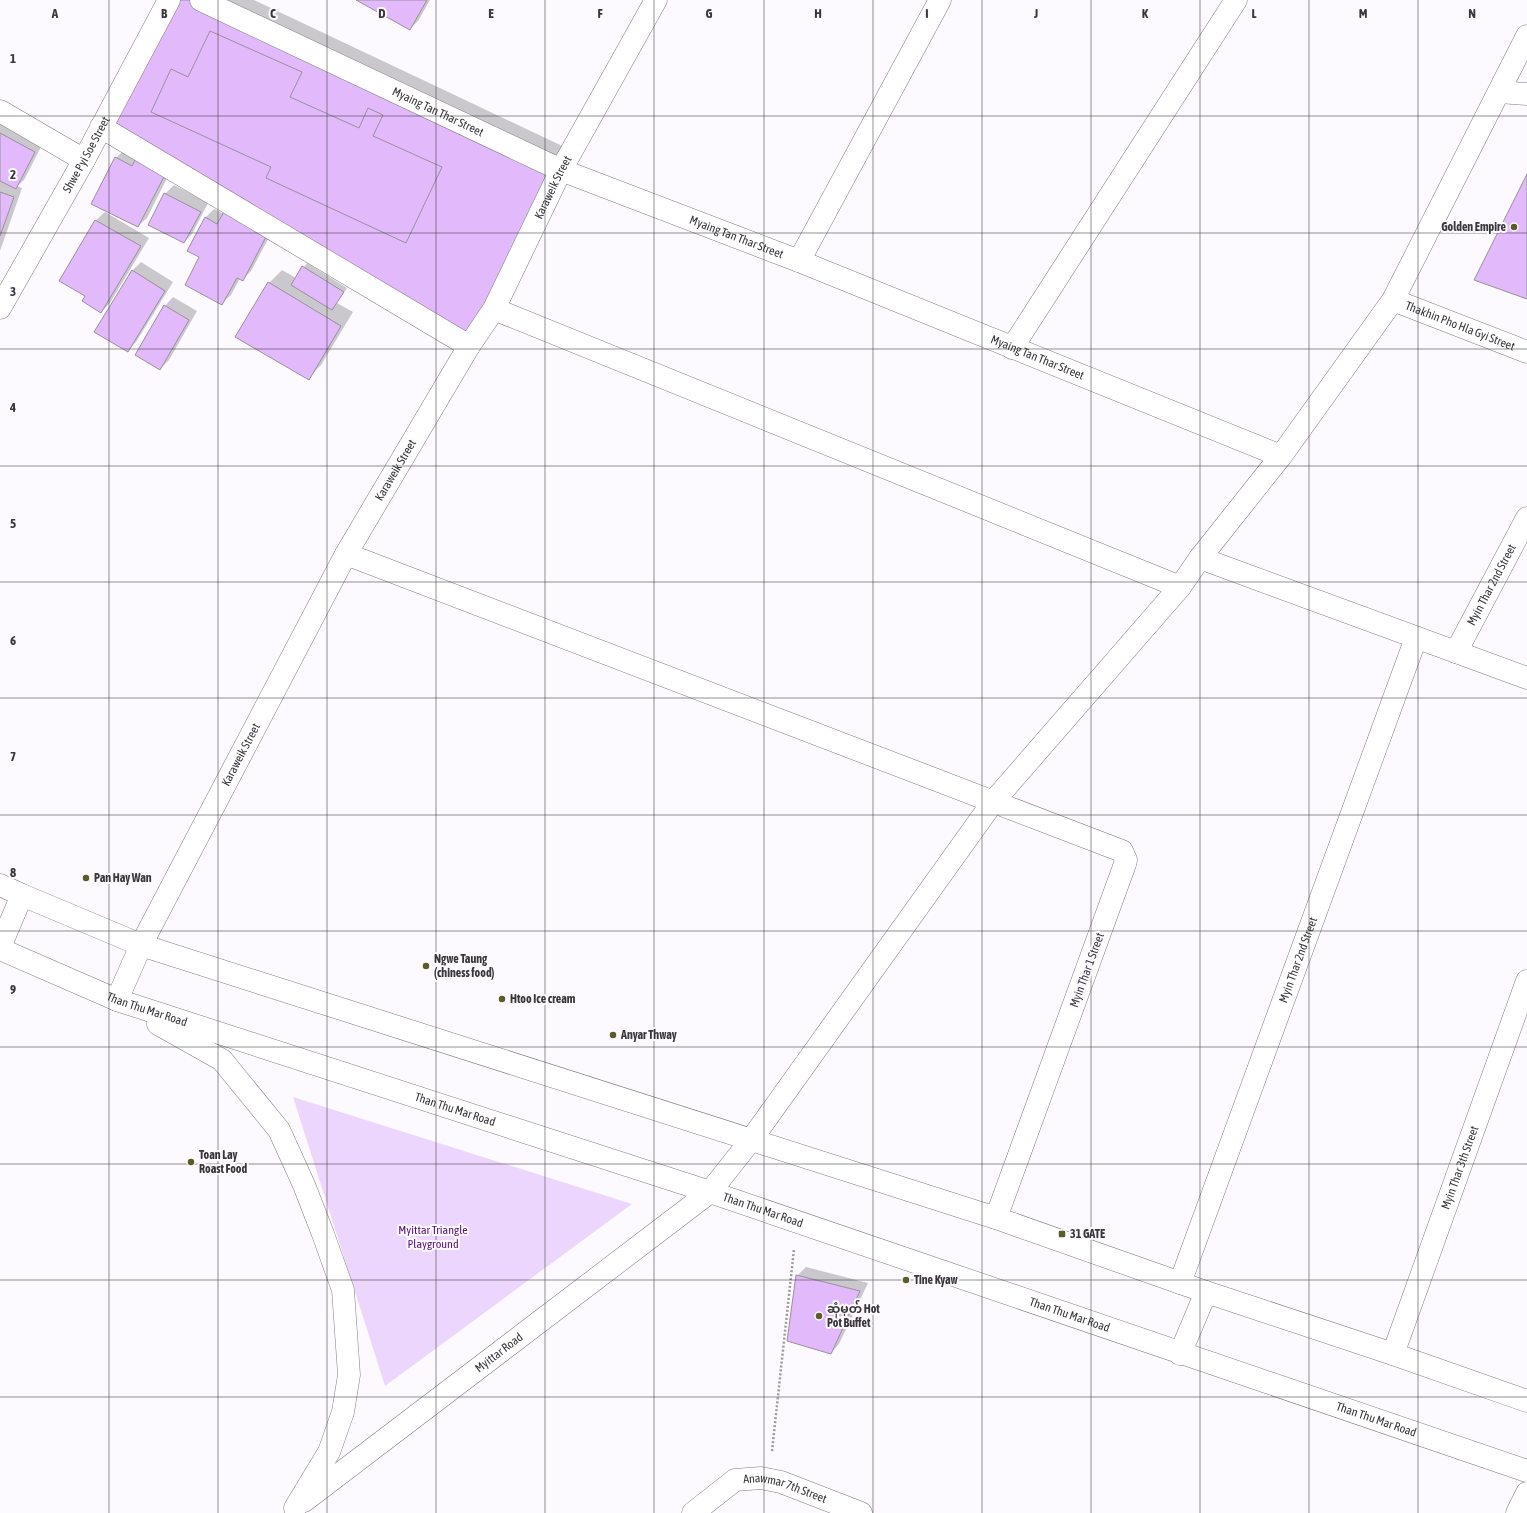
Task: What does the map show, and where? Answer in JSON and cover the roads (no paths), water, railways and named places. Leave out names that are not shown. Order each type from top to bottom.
[{"type":"street","name":"Shwe Pyi Soe Street","points":[[0,308],[84,160],[169,0]]},
{"type":"street","name":"Myaing Tan Thar Street","points":[[202,0],[561,170],[799,261],[1281,456]]},
{"type":"street","name":"Karaweik Street","points":[[117,1000],[141,945],[346,554],[469,346],[494,309],[561,170],[656,0]]},
{"type":"street","points":[[799,261],[940,0]]},
{"type":"street","points":[[1012,348],[1236,0]]},
{"type":"street","name":"Myittar Road","points":[[292,1511],[710,1192],[751,1140],[993,802],[1180,587],[1200,558],[1281,456],[1393,300],[1527,36]]},
{"type":"street","points":[[1498,92],[1527,94]]},
{"type":"street","points":[[0,111],[84,160]]},
{"type":"street","points":[[101,127],[469,346]]},
{"type":"street","name":"Thakhin Pho Hla Gyi Street","points":[[1393,300],[1527,352]]},
{"type":"street","points":[[494,309],[1180,587]]},
{"type":"street","name":"Myin Thar 2nd Street","points":[[1456,652],[1527,518]]},
{"type":"street","name":"Myin Thar 1 Street","points":[[346,554],[1122,851],[1126,860],[996,1218]]},
{"type":"street","points":[[1200,558],[1527,678]]},
{"type":"street","name":"Myin Thar 2nd Street","points":[[1180,1283],[1416,638]]},
{"type":"street","points":[[0,885],[141,945],[996,1218],[1206,1292],[1393,1354],[1527,1401]]},
{"type":"street","points":[[0,948],[22,895]]},
{"type":"street","name":"Than Thu Mar Road","points":[[0,948],[117,1000],[710,1192],[1527,1472]]},
{"type":"street","name":"Myin Thar 3th Street","points":[[1393,1354],[1527,981]]},
{"type":"street","points":[[117,1000],[222,1060],[279,1130],[304,1185],[342,1290],[349,1375],[343,1412],[329,1452],[292,1511]]},
{"type":"street","points":[[1180,1354],[1206,1292]]},
{"type":"street","name":"Anawmar 7th Street","points":[[693,1513],[736,1480],[761,1478],[781,1482],[861,1513]]},
{"type":"street","points":[[1517,1513],[1527,1493]]},
{"type":"place","name":"Golden Empire","points":[[1514,227]]},
{"type":"place","name":"Pan Hay Wan","points":[[86,878]]},
{"type":"place","name":"Ngwe Taung (chiness food)","points":[[426,966]]},
{"type":"place","name":"Htoo Ice cream","points":[[502,999]]},
{"type":"place","name":"Anyar Thway","points":[[613,1035]]},
{"type":"place","name":"Toan Lay Roast Food","points":[[191,1162]]},
{"type":"place","name":"31 GATE","points":[[1062,1234]]},
{"type":"place","name":"Tine Kyaw","points":[[906,1280]]},
{"type":"place","name":"ဆုံမှတ် Hot Pot Buffet","points":[[819,1316]]},
{"type":"park label","name":"Myittar Triangle Playground","points":[[433,1237]]}]
